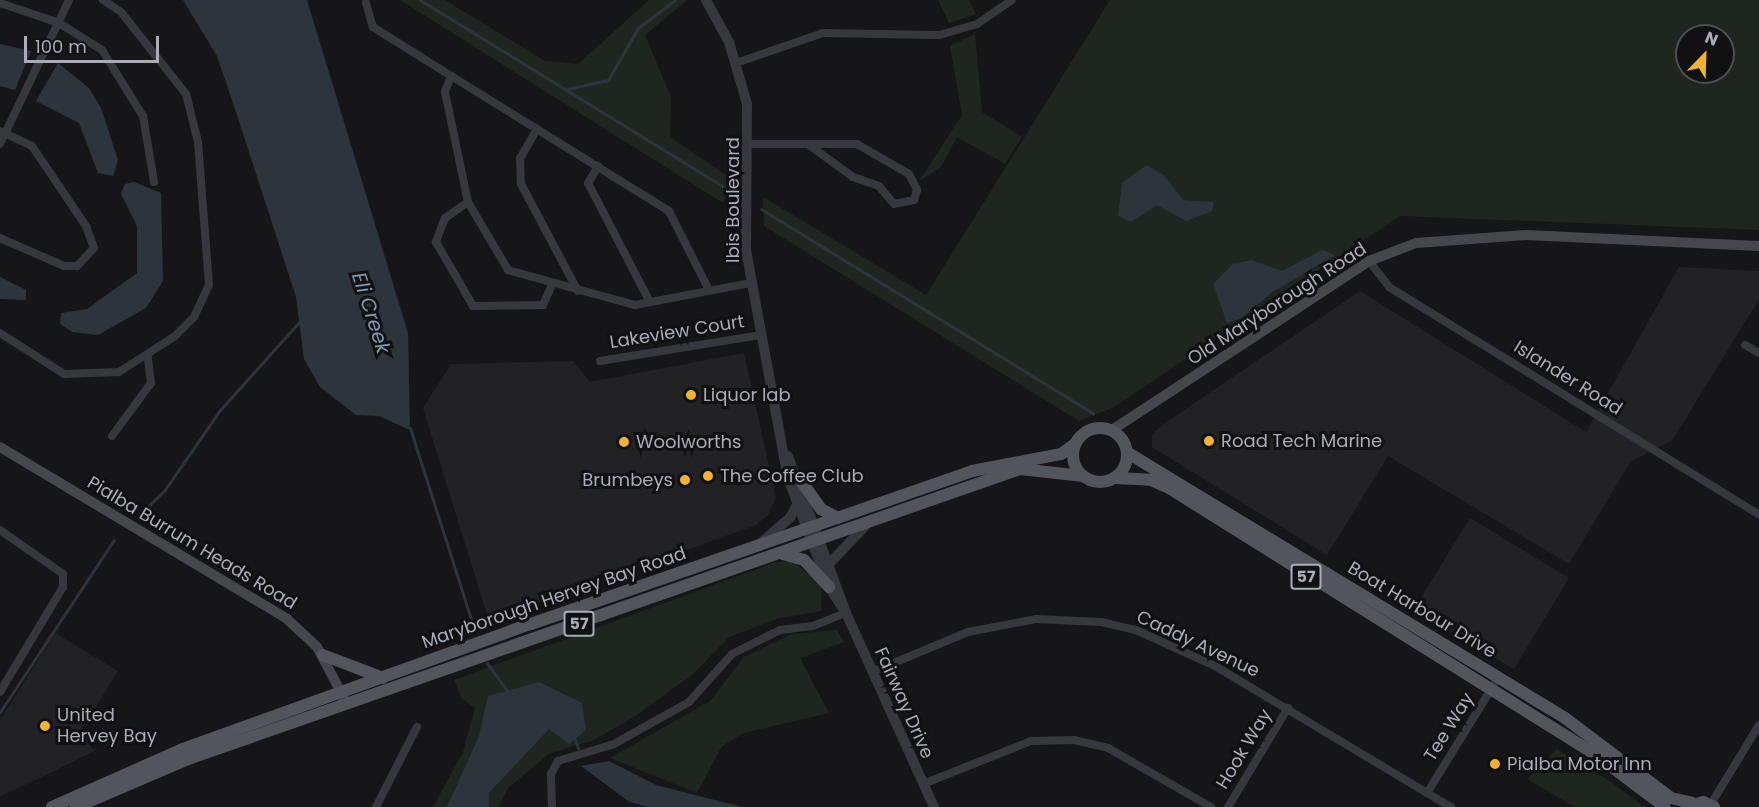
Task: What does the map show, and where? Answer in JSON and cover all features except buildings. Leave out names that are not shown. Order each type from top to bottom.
[{"type":"main road","name":"Old Maryborough Road","points":[[1112,430],[1369,261],[1450,237],[1527,235],[1759,246]]},
{"type":"main road","name":"57","points":[[1075,444],[1096,428],[1112,430],[1128,453]]},
{"type":"main road","points":[[1075,444],[1073,460],[1082,476]]},
{"type":"main road","name":"Maryborough Hervey Bay Road","points":[[52,807],[173,753],[383,678],[1006,461],[1061,453],[1075,444]]},
{"type":"main road","name":"Pialba Burrum Heads Road","points":[[0,447],[287,619],[323,656],[348,707]]},
{"type":"main road","points":[[1116,478],[1128,453]]},
{"type":"main road","name":"Boat Harbour Drive","points":[[1128,453],[1498,678],[1612,750],[1671,798],[1690,805]]},
{"type":"main road","name":"Maryborough Hervey Bay Road","points":[[76,807],[126,782],[348,707],[1020,469],[1082,476]]},
{"type":"main road","points":[[797,475],[821,509],[838,518]]},
{"type":"main road","name":"57","points":[[1082,476],[1092,482],[1116,478]]},
{"type":"main road","name":"Boat Harbour Drive","points":[[1116,478],[1150,480],[1169,488],[1592,752],[1665,807]]},
{"type":"main road","points":[[780,554],[804,560],[829,587]]},
{"type":"main road","points":[[323,656],[383,678]]},
{"type":"main road","name":"57","points":[[1690,805],[1713,806]]},
{"type":"street","points":[[0,144],[3,132],[69,0]]},
{"type":"street","points":[[0,333],[48,367],[80,377],[119,372],[148,357],[194,317],[209,285],[198,142],[186,94],[121,12],[103,0]]},
{"type":"street","name":"Ibis Boulevard","points":[[706,0],[736,63],[751,144],[750,283],[781,441],[797,505],[810,528]]},
{"type":"street","points":[[736,63],[823,33],[939,35],[977,24],[1012,0]]},
{"type":"street","points":[[0,3],[59,23],[102,50],[131,92],[143,116],[154,182]]},
{"type":"street","points":[[366,3],[373,27],[669,211],[709,290]]},
{"type":"street","points":[[451,76],[445,92],[468,202],[508,270],[552,285],[635,305],[750,283]]},
{"type":"street","points":[[537,129],[520,158],[521,184],[578,291]]},
{"type":"street","points":[[0,238],[64,266],[77,266],[94,248],[86,226],[32,146],[3,132]]},
{"type":"street","points":[[751,144],[857,144],[909,174],[917,190],[914,200],[894,204],[879,186],[853,177],[809,145]]},
{"type":"street","points":[[598,165],[588,183],[650,303]]},
{"type":"street","points":[[468,202],[445,218],[436,242],[473,306],[543,305],[552,285]]},
{"type":"street","name":"Islander Road","points":[[1369,261],[1389,287],[1759,515]]},
{"type":"street","name":"Lakeview Court","points":[[600,361],[760,335]]},
{"type":"street","points":[[1745,345],[1759,353]]},
{"type":"street","points":[[112,436],[151,383],[148,357]]},
{"type":"street","name":"Ibis Boulevard","points":[[781,441],[797,475],[810,528]]},
{"type":"street","points":[[758,546],[790,518],[797,505]]},
{"type":"street","points":[[829,564],[866,525]]},
{"type":"street","name":"Fairway Drive","points":[[810,528],[829,587],[846,613]]},
{"type":"street","points":[[0,530],[55,563],[63,573],[63,586],[0,692]]},
{"type":"street","name":"Fairway Drive","points":[[815,542],[829,564],[846,613],[934,807]]},
{"type":"street","points":[[552,807],[551,774],[558,761],[614,744],[689,702],[732,654],[780,630],[813,626],[846,613]]},
{"type":"street","name":"Caddy Avenue","points":[[872,672],[968,632],[1036,619],[1101,622],[1136,630],[1215,666],[1451,807]]},
{"type":"street","name":"Tee Way","points":[[1427,793],[1498,678]]},
{"type":"street","name":"Hook Way","points":[[1228,807],[1288,708]]},
{"type":"street","points":[[1713,806],[1759,725]]},
{"type":"street","points":[[376,807],[417,727]]},
{"type":"street","points":[[923,784],[1031,741],[1074,740],[1108,748],[1211,807]]},
{"type":"shaded area","points":[[400,0],[445,0],[545,61],[578,64],[649,0],[687,0],[645,35],[671,97],[670,137],[735,181],[723,203]]},
{"type":"shaded area","points":[[938,0],[969,0],[976,14],[949,23]]},
{"type":"shaded area","points":[[1110,0],[1759,0],[1759,230],[1400,216],[1114,407],[1079,421],[764,226],[763,197],[926,295]]},
{"type":"shaded area","points":[[975,34],[982,112],[1022,137],[1005,164],[957,137],[941,167],[919,181],[962,115],[950,46]]},
{"type":"shaded area","points":[[1679,267],[1759,271],[1759,299],[1672,441],[1631,461],[1569,564],[1388,456],[1327,555],[1152,447],[1152,435],[1162,425],[1360,291],[1586,432]]},
{"type":"shaded area","points":[[744,353],[776,498],[768,515],[756,525],[489,621],[423,408],[451,364],[573,361],[590,382]]},
{"type":"shaded area","points":[[1470,518],[1569,578],[1514,669],[1414,609]]},
{"type":"shaded area","points":[[793,561],[822,586],[821,611],[779,618],[729,637],[693,674],[637,715],[594,740],[549,754],[508,788],[498,807],[433,807],[463,752],[475,708],[462,699],[454,680],[776,562]]},
{"type":"shaded area","points":[[837,630],[844,642],[800,658],[829,713],[744,733],[722,746],[697,793],[610,758],[710,701],[744,657],[791,634]]},
{"type":"shaded area","name":"United Hervey Bay","points":[[55,633],[118,671],[82,729],[95,751],[0,797],[0,720]]},
{"type":"shaded area","points":[[1557,749],[1611,782],[1645,807],[1575,807],[1527,779]]},
{"type":"water","points":[[183,0],[307,0],[408,333],[410,430],[379,416],[356,415],[320,387],[304,359],[296,297],[237,115],[217,56]]},
{"type":"water","points":[[0,44],[31,51],[15,90],[0,86]]},
{"type":"water","points":[[58,63],[89,88],[101,108],[118,160],[113,176],[98,173],[79,123],[36,101]]},
{"type":"water","points":[[1147,165],[1164,175],[1183,200],[1214,202],[1212,211],[1186,221],[1157,205],[1131,222],[1118,216],[1122,183]]},
{"type":"water","points":[[134,182],[161,193],[163,281],[146,308],[98,335],[72,332],[60,324],[61,313],[87,309],[137,273],[137,226],[121,194],[125,184]]},
{"type":"water","points":[[1322,250],[1335,255],[1271,293],[1242,318],[1227,323],[1213,284],[1233,264],[1251,260],[1282,271]]},
{"type":"water","points":[[0,277],[26,290],[26,300],[0,299]]},
{"type":"water","points":[[539,682],[582,703],[586,730],[569,744],[549,729],[489,793],[489,807],[447,807],[479,736],[488,696]]},
{"type":"water","points":[[609,761],[656,785],[742,807],[647,807],[628,801],[581,766]]},
{"type":"waterway","points":[[420,0],[731,191]]},
{"type":"waterway","points":[[567,89],[608,80],[638,28],[675,0]]},
{"type":"waterway","points":[[761,209],[1093,413]]},
{"type":"waterway","points":[[140,514],[164,491],[220,410],[299,322]]},
{"type":"waterway","name":"Eli Creek","points":[[410,428],[473,626]]},
{"type":"waterway","points":[[0,712],[114,540]]},
{"type":"waterway","name":"Eli Creek","points":[[487,663],[509,693]]},
{"type":"waterway","name":"Eli Creek","points":[[574,737],[578,748]]},
{"type":"place","name":"Liquor lab","points":[[691,395]]},
{"type":"place","name":"Road Tech Marine","points":[[1209,441]]},
{"type":"place","name":"Woolworths","points":[[624,442]]},
{"type":"place","name":"The Coffee Club","points":[[708,476]]},
{"type":"place","name":"Brumbeys","points":[[685,480]]},
{"type":"place","name":"United Hervey Bay","points":[[45,726]]},
{"type":"place","name":"Pialba Motor Inn","points":[[1495,764]]}]
